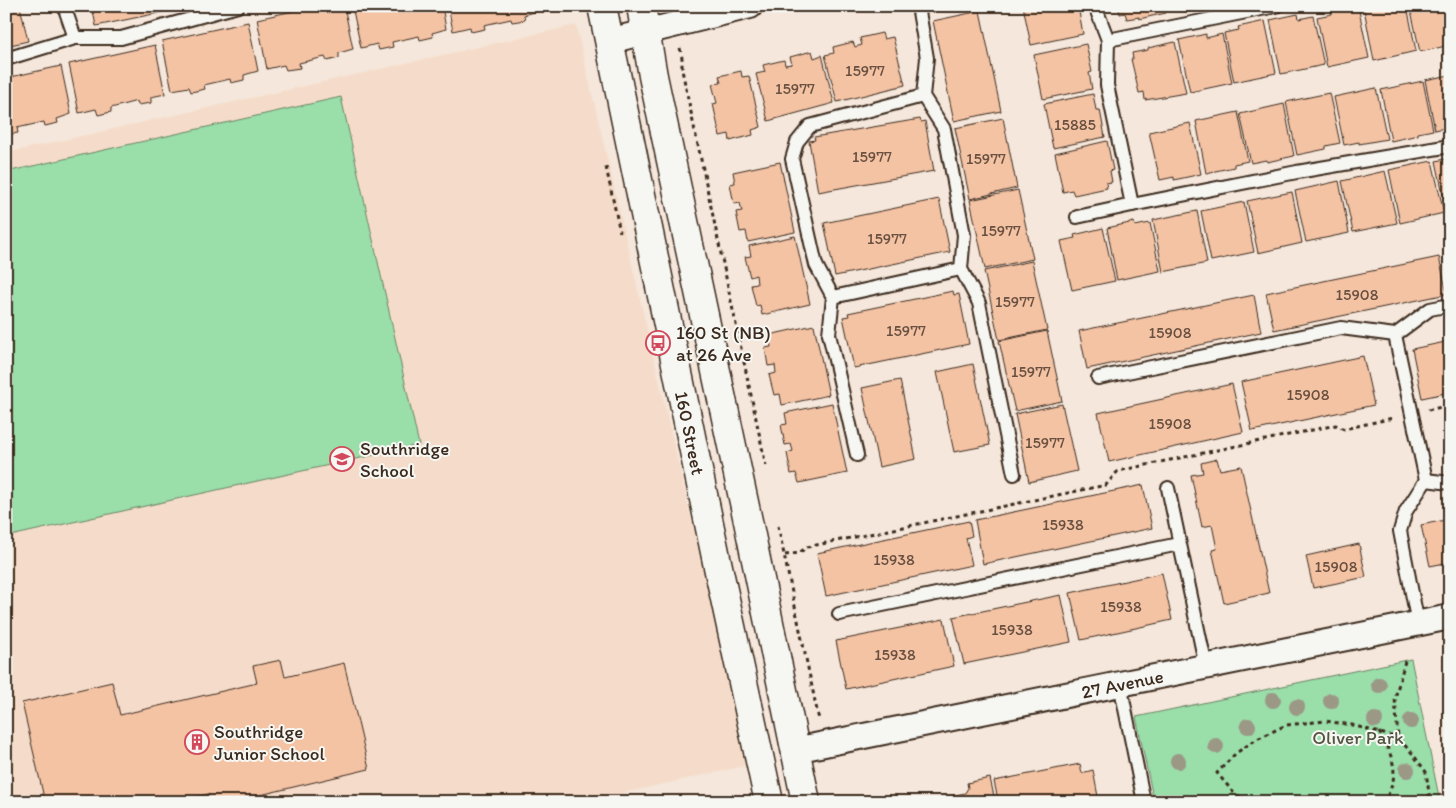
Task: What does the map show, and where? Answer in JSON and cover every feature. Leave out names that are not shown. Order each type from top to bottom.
[{"type":"main road","name":"160 Street","points":[[602,6],[717,562],[769,802]]},
{"type":"main road","name":"160 Street","points":[[641,6],[655,86],[806,802]]},
{"type":"main road","points":[[717,562],[731,570],[743,586],[771,720],[781,737],[795,750]]},
{"type":"street","points":[[609,41],[750,6]]},
{"type":"street","name":"27 Avenue","points":[[795,750],[1450,617]]},
{"type":"lane","points":[[64,6],[75,38]]},
{"type":"lane","points":[[6,59],[75,38],[121,38],[238,6]]},
{"type":"lane","points":[[918,6],[927,58],[923,96],[944,130],[964,235],[961,269],[979,303],[1014,474]]},
{"type":"lane","points":[[1095,6],[1108,40],[1106,86],[1132,205]]},
{"type":"lane","points":[[1108,40],[1276,6]]},
{"type":"lane","points":[[857,455],[829,334],[833,297],[816,265],[792,159],[797,142],[810,126],[923,96]]},
{"type":"lane","points":[[1077,217],[1297,172],[1450,146]]},
{"type":"lane","points":[[833,297],[961,269]]},
{"type":"lane","points":[[1098,378],[1341,328],[1395,335],[1430,309],[1450,305]]},
{"type":"lane","points":[[1395,335],[1426,480],[1406,511],[1400,531],[1418,624]]},
{"type":"lane","points":[[1426,480],[1450,483]]},
{"type":"lane","points":[[1168,488],[1206,667]]},
{"type":"lane","points":[[839,614],[1179,544]]},
{"type":"lane","points":[[1120,684],[1144,802]]},
{"type":"path","points":[[682,58],[682,70],[766,468]]},
{"type":"path","points":[[1421,411],[1450,405]]},
{"type":"path","points":[[785,556],[798,553],[807,547],[1106,485],[1118,471],[1336,425],[1344,429],[1398,416]]},
{"type":"path","points":[[776,517],[820,721]]},
{"type":"path","points":[[1398,738],[1395,698],[1405,661]]},
{"type":"path","points":[[1247,802],[1233,792],[1217,772],[1236,753],[1257,739],[1286,725],[1325,721],[1352,724],[1398,738],[1426,772],[1429,802]]},
{"type":"path","points":[[1378,732],[1391,754],[1394,776],[1391,789],[1384,802]]},
{"type":"shaded area","name":"Southridge School","points":[[576,25],[749,765],[584,802],[6,802],[6,153]]},
{"type":"green space","points":[[341,97],[419,445],[6,537],[6,172]]},
{"type":"green space","name":"Oliver Park","points":[[1411,659],[1440,802],[1154,802],[1136,717]]},
{"type":"building","points":[[6,6],[20,6],[28,41],[6,46]]},
{"type":"building","points":[[92,6],[192,6],[96,26]]},
{"type":"building","points":[[316,6],[344,6],[353,49],[339,53],[339,58],[327,61],[325,57],[299,63],[300,68],[286,70],[284,65],[267,69],[257,19]]},
{"type":"building","points":[[352,6],[442,6],[446,29],[432,33],[433,37],[420,40],[419,36],[392,42],[393,47],[379,50],[377,44],[361,48]]},
{"type":"building","points":[[448,6],[538,6],[538,11],[524,15],[525,20],[512,22],[511,19],[484,25],[485,29],[471,32],[470,27],[453,31]]},
{"type":"building","points":[[1023,6],[1078,6],[1083,34],[1031,45]]},
{"type":"building","points":[[1118,6],[1165,6],[1166,13],[1139,19],[1139,17],[1127,19],[1125,13],[1120,14]]},
{"type":"building","points":[[1169,6],[1191,6],[1170,11]]},
{"type":"building","points":[[1358,6],[1369,58],[1327,67],[1317,17],[1332,14],[1331,11]]},
{"type":"building","points":[[1374,6],[1407,6],[1416,51],[1374,61],[1364,9]]},
{"type":"building","points":[[1410,6],[1450,6],[1450,45],[1420,52]]},
{"type":"building","points":[[980,11],[1001,111],[954,121],[933,21]]},
{"type":"building","points":[[1298,14],[1299,19],[1313,16],[1324,65],[1281,74],[1270,20]]},
{"type":"building","points":[[1265,21],[1276,73],[1234,82],[1224,33],[1239,30],[1238,27]]},
{"type":"building","points":[[248,22],[258,71],[244,75],[244,80],[231,83],[230,79],[204,85],[205,89],[191,92],[189,87],[172,90],[162,41]]},
{"type":"building","points":[[882,33],[884,39],[893,37],[905,85],[837,102],[825,55],[834,53],[833,47],[853,42],[855,47],[862,45],[860,38]]},
{"type":"building","points":[[1206,34],[1206,38],[1222,34],[1232,83],[1190,92],[1179,40]]},
{"type":"building","points":[[1175,42],[1186,93],[1145,100],[1144,92],[1139,93],[1131,59],[1133,59],[1132,53]]},
{"type":"building","points":[[1086,44],[1092,72],[1089,73],[1092,89],[1043,99],[1034,55]]},
{"type":"building","points":[[155,45],[165,94],[151,97],[151,103],[138,105],[137,101],[111,108],[111,112],[98,115],[96,109],[79,113],[69,64]]},
{"type":"building","points":[[812,51],[814,58],[822,55],[834,103],[768,121],[756,74],[765,72],[763,65],[784,60],[785,65],[792,64],[790,57]]},
{"type":"building","points":[[61,66],[71,114],[57,119],[58,123],[45,126],[44,122],[17,128],[18,133],[6,135],[6,78]]},
{"type":"building","points":[[741,71],[742,77],[749,76],[761,127],[752,130],[753,135],[730,141],[729,134],[720,136],[713,104],[717,103],[712,84],[721,83],[719,76]]},
{"type":"building","points":[[1450,75],[1450,127],[1435,130],[1425,80]]},
{"type":"building","points":[[1423,81],[1433,130],[1391,141],[1381,90]]},
{"type":"building","points":[[1376,88],[1387,139],[1344,145],[1334,97]]},
{"type":"building","points":[[1329,93],[1340,143],[1326,146],[1326,149],[1297,155],[1286,102]]},
{"type":"building","points":[[1093,94],[1096,110],[1100,110],[1105,137],[1053,148],[1044,104]]},
{"type":"building","points":[[1284,104],[1294,156],[1267,162],[1266,160],[1251,163],[1240,114]]},
{"type":"building","points":[[1238,112],[1248,161],[1234,164],[1234,167],[1206,173],[1196,121]]},
{"type":"building","points":[[1003,118],[1017,188],[970,199],[955,128]]},
{"type":"building","points":[[920,119],[921,122],[925,121],[934,171],[818,192],[809,141],[815,140],[814,137]]},
{"type":"building","points":[[1190,123],[1201,174],[1174,180],[1174,177],[1160,180],[1149,132]]},
{"type":"building","points":[[1107,141],[1113,170],[1110,171],[1112,182],[1106,183],[1107,188],[1074,195],[1072,190],[1063,192],[1055,153]]},
{"type":"building","points":[[1450,158],[1450,212],[1447,213],[1436,161]]},
{"type":"building","points":[[1432,161],[1444,213],[1400,223],[1389,170]]},
{"type":"building","points":[[780,162],[795,232],[748,242],[746,231],[740,232],[736,212],[742,211],[740,203],[734,204],[730,184],[735,183],[733,172]]},
{"type":"building","points":[[1385,171],[1397,223],[1353,232],[1342,181]]},
{"type":"building","points":[[1339,181],[1349,233],[1306,242],[1295,191]]},
{"type":"building","points":[[1018,190],[1033,259],[985,269],[970,200]]},
{"type":"building","points":[[1292,192],[1302,243],[1258,253],[1247,201]]},
{"type":"building","points":[[939,199],[950,252],[835,276],[824,223]]},
{"type":"building","points":[[1244,202],[1254,252],[1211,261],[1201,211]]},
{"type":"building","points":[[1197,211],[1207,263],[1163,272],[1153,220]]},
{"type":"building","points":[[1134,222],[1135,226],[1150,223],[1160,271],[1117,280],[1107,228]]},
{"type":"building","points":[[1103,228],[1115,281],[1072,290],[1061,241],[1075,238],[1074,235]]},
{"type":"building","points":[[795,236],[810,304],[762,315],[760,305],[756,306],[751,285],[757,284],[756,275],[750,277],[745,257],[751,256],[749,246]]},
{"type":"building","points":[[1439,257],[1447,294],[1274,330],[1266,293]]},
{"type":"building","points":[[1032,261],[1047,330],[999,340],[984,271]]},
{"type":"building","points":[[953,291],[954,295],[959,294],[969,344],[854,368],[843,317],[849,316],[848,313]]},
{"type":"building","points":[[1254,295],[1261,332],[1087,369],[1079,331]]},
{"type":"building","points":[[814,325],[829,395],[782,405],[780,394],[774,395],[769,375],[776,373],[775,365],[768,366],[765,348],[771,347],[769,335]]},
{"type":"building","points":[[1047,331],[1062,401],[1015,411],[999,341]]},
{"type":"building","points":[[1450,341],[1450,392],[1422,398],[1412,349]]},
{"type":"building","points":[[1363,356],[1374,405],[1252,431],[1241,382]]},
{"type":"building","points":[[973,364],[990,445],[954,452],[937,372]]},
{"type":"building","points":[[900,380],[916,459],[879,467],[862,388]]},
{"type":"building","points":[[1232,384],[1243,432],[1109,462],[1098,413]]},
{"type":"building","points":[[832,403],[847,473],[799,483],[796,473],[791,474],[787,453],[793,451],[791,444],[785,445],[781,425],[787,424],[785,413]]},
{"type":"building","points":[[1062,404],[1077,471],[1029,482],[1015,414]]},
{"type":"building","points":[[1217,459],[1220,470],[1241,466],[1269,593],[1224,603],[1212,550],[1217,549],[1212,525],[1202,527],[1191,475],[1203,473],[1201,463]]},
{"type":"building","points":[[1143,485],[1152,528],[983,564],[975,520]]},
{"type":"building","points":[[1450,519],[1450,562],[1430,566],[1421,525]]},
{"type":"building","points":[[969,521],[972,536],[966,538],[972,565],[826,596],[817,553]]},
{"type":"building","points":[[1359,544],[1366,577],[1313,588],[1306,556]]},
{"type":"building","points":[[1162,573],[1172,620],[1081,640],[1070,593]]},
{"type":"building","points":[[1061,595],[1071,642],[964,664],[953,617]]},
{"type":"building","points":[[944,619],[954,666],[846,689],[836,641]]},
{"type":"building","name":"Southridge Junior School","points":[[281,660],[285,677],[344,663],[369,769],[231,802],[210,802],[208,794],[176,802],[45,802],[22,703],[112,682],[120,715],[257,683],[253,666]]},
{"type":"building","points":[[1080,764],[1082,773],[1093,770],[1099,802],[925,802],[965,793],[968,788],[967,783],[990,778],[995,801],[998,800],[994,781]]},
{"type":"place","name":"160 St (NB) at 26 Ave","points":[[658,343]]},
{"type":"place","name":"Southridge School","points":[[342,459]]},
{"type":"place","name":"Southridge Junior School","points":[[197,742]]}]
